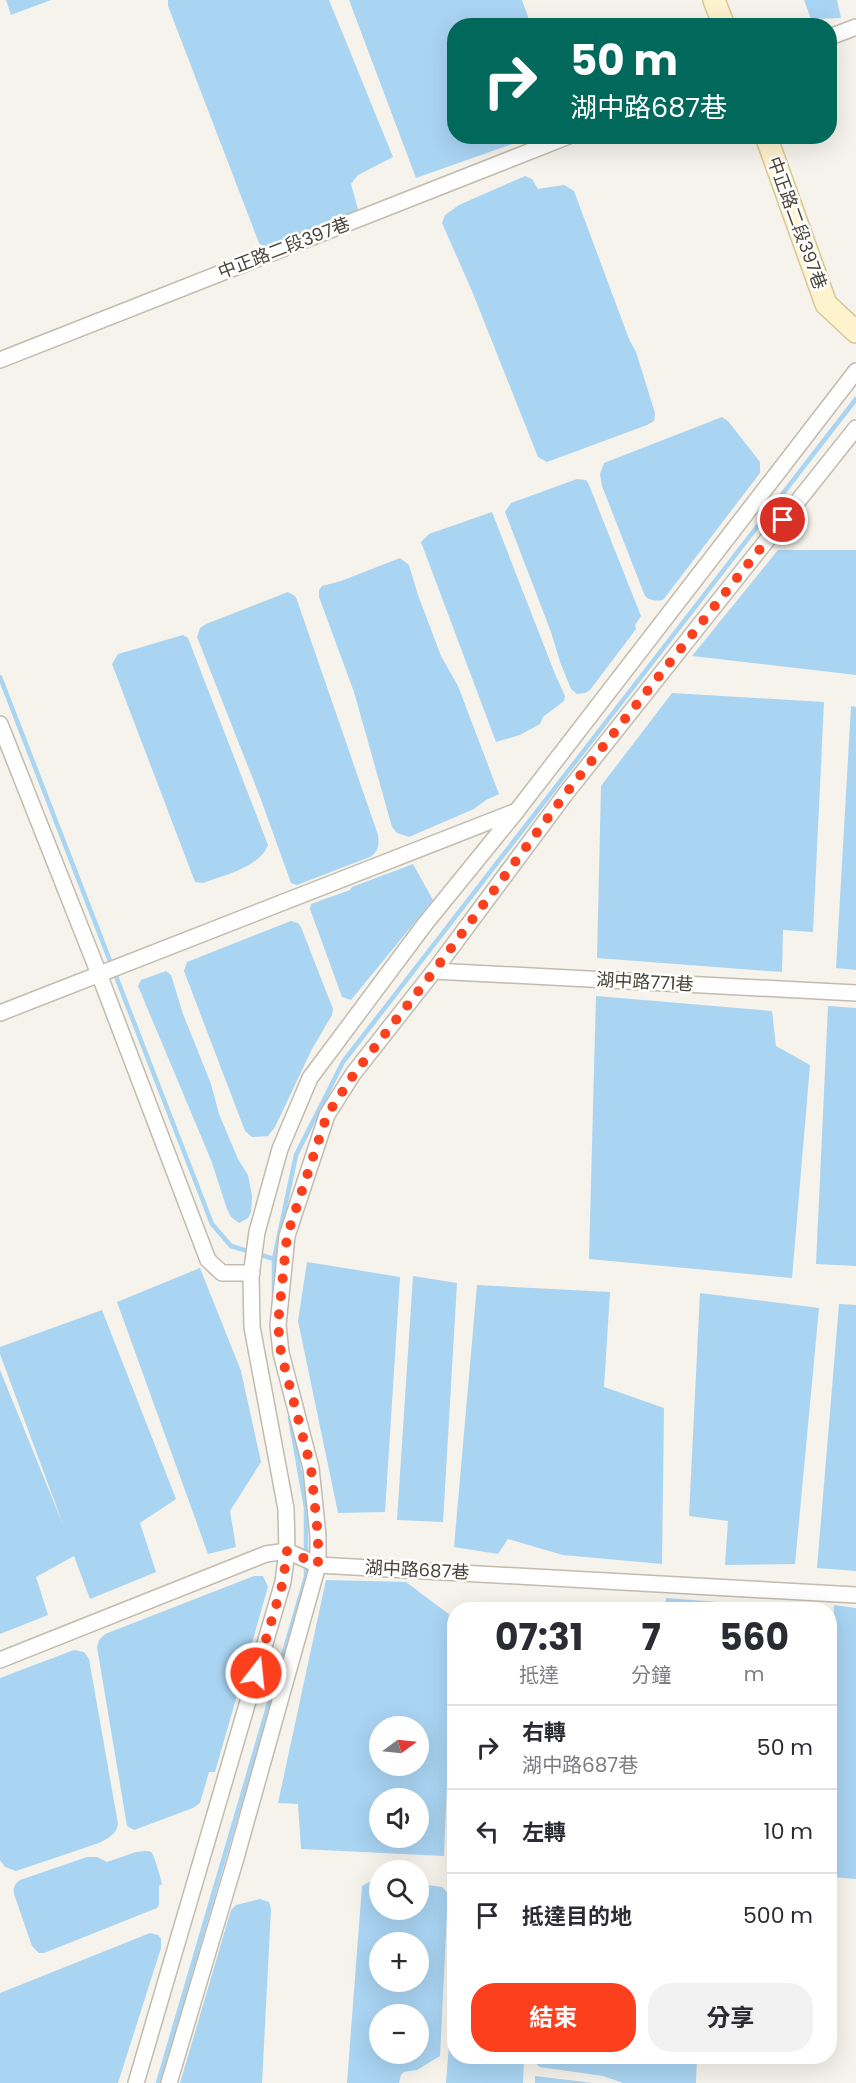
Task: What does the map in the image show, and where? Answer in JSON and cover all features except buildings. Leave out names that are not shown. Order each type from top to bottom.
[{"type":"street","points":[[714,0],[721,18]]},
{"type":"street","points":[[837,34],[856,27]]},
{"type":"street","name":"中正路二段397巷","points":[[0,360],[549,144]]},
{"type":"street","name":"中正路二段397巷","points":[[769,144],[826,304],[856,332]]},
{"type":"street","points":[[136,2083],[283,1582],[287,1551],[286,1509],[252,1327],[252,1273],[257,1232],[280,1149],[310,1078],[425,924],[516,812],[856,370]]},
{"type":"street","points":[[169,2083],[236,1858],[318,1564],[318,1536],[311,1468],[281,1353],[278,1324],[287,1236],[327,1115],[354,1074],[567,792],[856,428]]},
{"type":"street","points":[[0,724],[99,974],[208,1260],[222,1273],[252,1273]]},
{"type":"street","points":[[0,1013],[516,812]]},
{"type":"street","name":"湖中路771巷","points":[[434,971],[856,993]]},
{"type":"street","points":[[0,1660],[266,1554],[287,1551]]},
{"type":"street","name":"湖中路687巷","points":[[287,1551],[318,1564],[856,1594]]},
{"type":"water","points":[[6,0],[51,0],[11,15]]},
{"type":"water","points":[[168,0],[329,0],[393,157],[358,175],[351,184],[359,213],[271,247],[264,247],[259,243],[168,6]]},
{"type":"water","points":[[349,0],[522,0],[528,18],[447,18],[447,144],[512,144],[416,178]]},
{"type":"water","points":[[804,0],[837,0],[841,18],[811,18]]},
{"type":"water","points":[[525,176],[532,179],[538,189],[564,185],[574,191],[629,339],[636,352],[655,413],[654,421],[647,425],[547,462],[538,457],[472,291],[442,223],[445,215],[459,205]]},
{"type":"water","points":[[722,417],[728,421],[760,462],[760,473],[663,600],[651,600],[645,596],[602,486],[600,474],[604,463]]},
{"type":"water","points":[[577,479],[586,480],[589,485],[641,616],[635,625],[636,629],[590,690],[577,694],[571,689],[560,662],[551,632],[505,512],[511,503]]},
{"type":"water","points":[[492,512],[565,696],[564,701],[543,717],[540,724],[520,735],[496,742],[421,542],[429,534]]},
{"type":"water","points":[[778,550],[856,550],[856,675],[692,656]]},
{"type":"water","points":[[400,558],[409,565],[441,656],[458,686],[499,794],[474,809],[409,837],[397,833],[392,827],[354,692],[319,597],[319,590],[322,586]]},
{"type":"water","points":[[288,592],[297,600],[378,835],[378,848],[370,857],[297,885],[291,883],[197,637],[200,628],[206,624]]},
{"type":"water","points":[[183,635],[188,638],[268,845],[257,860],[249,865],[203,883],[195,882],[112,664],[118,654]]},
{"type":"water","points":[[672,693],[824,702],[813,932],[783,930],[782,972],[597,958],[601,786]]},
{"type":"water","points":[[851,706],[856,707],[856,970],[836,968]]},
{"type":"water","points":[[413,864],[433,900],[351,1000],[342,997],[310,909],[311,904]]},
{"type":"water","points":[[291,921],[298,923],[301,927],[333,1009],[332,1015],[312,1049],[275,1127],[268,1136],[252,1137],[245,1131],[184,971],[187,962]]},
{"type":"water","points":[[166,971],[171,975],[183,1014],[211,1084],[219,1114],[238,1159],[248,1175],[252,1196],[251,1212],[248,1218],[239,1223],[231,1217],[227,1209],[211,1160],[138,986],[141,980]]},
{"type":"water","points":[[596,996],[772,1011],[776,1046],[810,1065],[792,1278],[589,1259]]},
{"type":"water","points":[[828,1006],[856,1008],[856,1266],[816,1264]]},
{"type":"water","points":[[307,1262],[400,1277],[385,1512],[338,1513],[298,1321]]},
{"type":"water","points":[[200,1268],[241,1371],[261,1462],[230,1511],[236,1547],[208,1554],[117,1302]]},
{"type":"water","points":[[413,1276],[457,1283],[443,1522],[397,1520]]},
{"type":"water","points":[[477,1285],[610,1292],[604,1387],[664,1408],[662,1564],[563,1555],[508,1539],[498,1554],[454,1547]]},
{"type":"water","points":[[700,1293],[819,1308],[795,1564],[725,1565],[728,1521],[689,1516]]},
{"type":"water","points":[[839,1304],[856,1305],[856,1571],[817,1568]]},
{"type":"water","points":[[102,1310],[176,1499],[140,1523],[156,1572],[90,1599],[74,1556],[36,1577],[48,1615],[0,1634],[0,1370],[64,1527],[0,1354],[0,1347]]},
{"type":"water","points":[[254,1576],[263,1576],[268,1587],[215,1772],[209,1772],[200,1803],[193,1808],[134,1830],[127,1826],[97,1647],[99,1640],[105,1634]]},
{"type":"water","points":[[326,1580],[406,1582],[447,1613],[447,1785],[444,1856],[301,1849],[298,1804],[278,1803]]},
{"type":"water","points":[[666,1598],[718,1602],[666,1602]]},
{"type":"water","points":[[837,1605],[856,1608],[856,1879],[837,1878]]},
{"type":"water","points":[[74,1650],[84,1652],[89,1659],[117,1828],[113,1834],[99,1843],[16,1871],[5,1867],[0,1860],[0,1678]]},
{"type":"water","points":[[145,1851],[152,1854],[162,1884],[159,1886],[157,1908],[44,1953],[39,1953],[32,1946],[14,1894],[15,1886],[20,1880],[87,1857],[97,1857],[107,1862]]},
{"type":"water","points":[[369,1882],[369,1920],[429,1920],[429,1885],[442,1887],[447,1892],[440,2056],[429,2063],[429,2004],[369,2004],[369,2064],[427,2064],[417,2070],[404,2072],[399,2083],[347,2083],[362,1886]]},
{"type":"water","points":[[260,1899],[269,1902],[271,1909],[262,2083],[180,2083],[231,1910],[236,1905]]},
{"type":"water","points":[[150,1933],[158,1935],[161,1939],[161,1948],[118,2083],[0,2083],[0,1993]]},
{"type":"water","points":[[448,2064],[524,2064],[523,2083],[446,2083]]},
{"type":"water","points":[[536,2064],[697,2064],[696,2083],[623,2083],[603,2076],[540,2067]]},
{"type":"water","points":[[535,2076],[593,2083],[535,2083]]},
{"type":"waterway","points":[[274,1298],[274,1259],[296,1155],[343,1062],[856,399]]},
{"type":"waterway","points":[[0,677],[212,1224],[231,1246],[274,1259]]},
{"type":"waterway","points":[[290,1418],[306,1507],[306,1556]]},
{"type":"waterway","points":[[158,2083],[306,1577],[306,1564]]},
{"type":"route","points":[[256,1673],[283,1582],[287,1551],[318,1564],[318,1536],[311,1468],[281,1353],[278,1324],[287,1236],[327,1115],[354,1074],[567,792],[783,520]]}]
